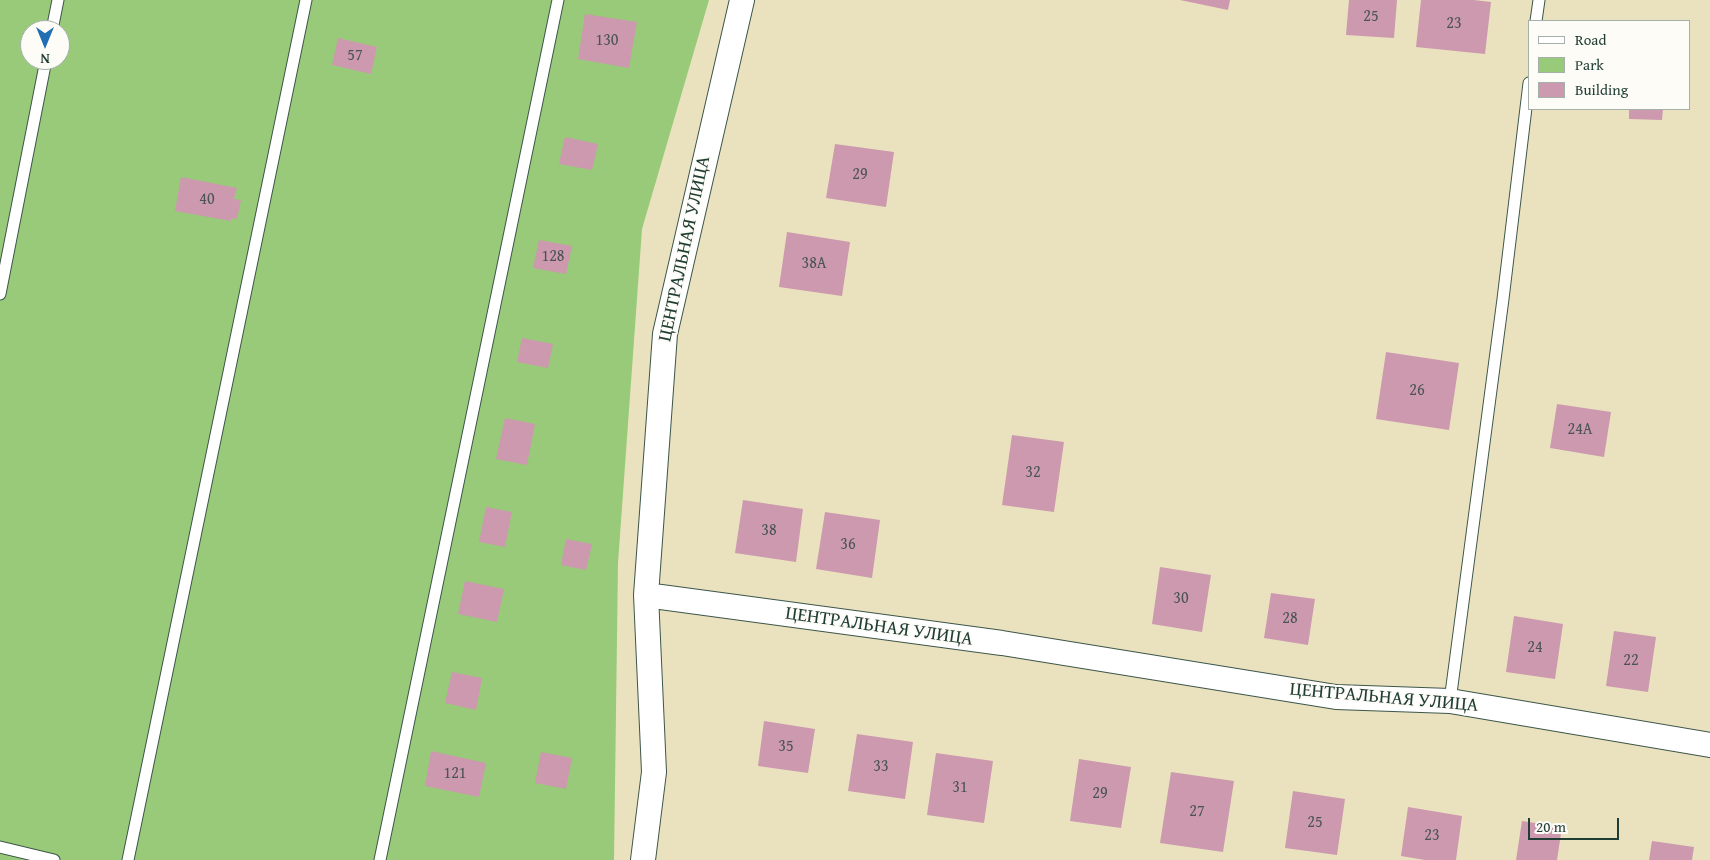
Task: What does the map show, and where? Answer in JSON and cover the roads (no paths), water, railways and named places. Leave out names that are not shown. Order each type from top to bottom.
[{"type":"street","name":"ЦЕНТРАЛЬНАЯ УЛИЦА","points":[[742,0],[664,334],[646,596],[1002,644],[1336,697],[1450,701],[1710,745]]},
{"type":"street","points":[[643,860],[654,772],[646,596]]},
{"type":"lane","points":[[54,20],[58,0]]},
{"type":"lane","points":[[128,860],[306,0]]},
{"type":"lane","points":[[380,860],[558,0]]},
{"type":"lane","points":[[1536,20],[1539,0]]},
{"type":"lane","points":[[0,294],[44,70]]},
{"type":"lane","points":[[1450,701],[1528,91]]},
{"type":"lane","points":[[0,847],[54,860]]}]
